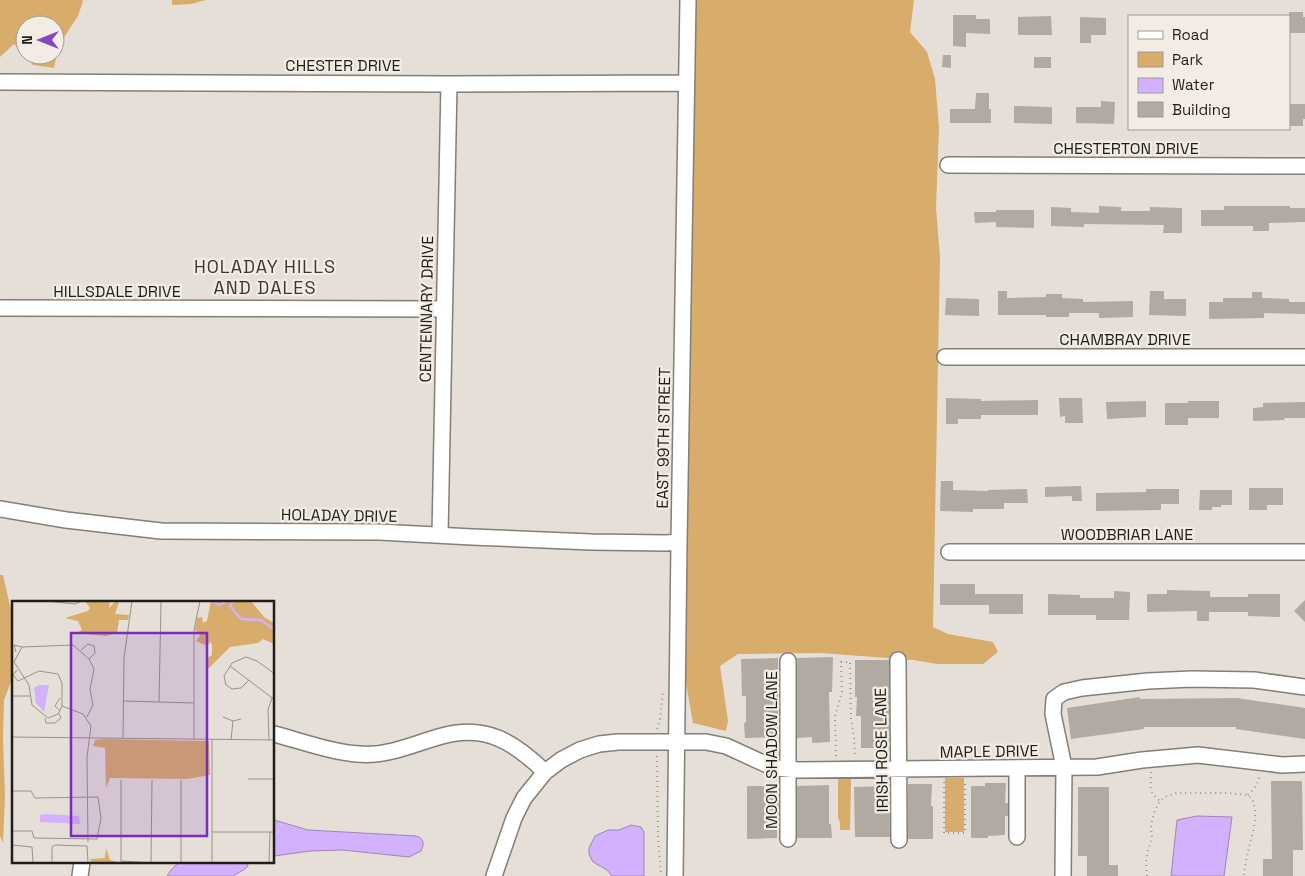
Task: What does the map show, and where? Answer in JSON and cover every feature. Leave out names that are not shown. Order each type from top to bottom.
[{"type":"street","name":"EAST 99TH STREET","points":[[675,876],[688,0]]},
{"type":"street","name":"CHESTER DRIVE","points":[[0,82],[686,83]]},
{"type":"street","name":"CENTENNARY DRIVE","points":[[440,535],[449,84]]},
{"type":"street","name":"CHESTERTON DRIVE","points":[[948,165],[1305,166]]},
{"type":"street","name":"HILLSDALE DRIVE","points":[[0,308],[444,309]]},
{"type":"street","name":"CHAMBRAY DRIVE","points":[[945,357],[1305,357]]},
{"type":"street","name":"HOLADAY DRIVE","points":[[0,509],[66,520],[160,531],[379,532],[591,542],[679,542]]},
{"type":"street","name":"WOODBRIAR LANE","points":[[949,552],[1305,552]]},
{"type":"street","name":"IRISH ROSE LANE","points":[[898,660],[899,840]]},
{"type":"street","name":"MOON SHADOW LANE","points":[[788,661],[788,839]]},
{"type":"street","points":[[1063,876],[1064,767],[1053,714],[1054,699],[1064,692],[1082,688],[1192,679],[1254,680],[1305,688]]},
{"type":"street","points":[[275,734],[331,749],[364,754],[393,752],[448,734],[477,733],[497,737],[510,743],[525,753],[544,772]]},
{"type":"street","name":"MAPLE DRIVE","points":[[494,876],[519,807],[528,791],[544,772],[570,754],[599,744],[618,742],[706,742],[726,746],[774,768],[798,770],[1097,767],[1142,760],[1198,755],[1282,765],[1305,764]]},
{"type":"street","points":[[1017,768],[1017,837]]},
{"type":"path","points":[[836,758],[835,716],[842,692],[841,662],[850,662],[850,719],[854,737],[855,758]]},
{"type":"path","points":[[657,730],[661,716],[664,688]]},
{"type":"path","points":[[657,756],[658,838],[661,876]]},
{"type":"path","points":[[1150,767],[1150,789],[1160,801]]},
{"type":"path","points":[[1248,795],[1260,779],[1261,771]]},
{"type":"path","points":[[944,777],[944,833],[965,833],[965,777]]},
{"type":"path","points":[[1147,876],[1146,862],[1152,838],[1152,825],[1155,810],[1160,801],[1177,792],[1227,792],[1248,795]]},
{"type":"path","points":[[1244,876],[1253,834],[1254,819],[1254,805],[1248,795]]},
{"type":"green space","points":[[0,0],[83,1],[78,16],[65,36],[65,15],[15,15],[14,44],[0,57]]},
{"type":"green space","points":[[172,0],[206,0],[191,4],[172,5]]},
{"type":"green space","points":[[695,0],[914,0],[910,32],[927,52],[935,79],[939,128],[936,208],[940,257],[933,627],[948,634],[993,642],[998,652],[983,664],[937,664],[914,660],[820,653],[738,654],[720,666],[728,721],[726,731],[693,723],[683,667]]},
{"type":"green space","points":[[33,65],[55,65],[54,68]]},
{"type":"green space","points":[[0,575],[3,575],[12,614],[12,679],[4,700],[5,796],[3,843],[0,836]]},
{"type":"green space","points":[[945,778],[964,778],[964,832],[945,832]]},
{"type":"green space","points":[[838,779],[851,779],[850,830],[840,830],[838,818]]},
{"type":"water","points":[[1197,816],[1232,817],[1224,876],[1171,876],[1177,820]]},
{"type":"water","points":[[275,820],[308,830],[416,836],[423,842],[421,851],[409,857],[343,850],[310,851],[275,856]]},
{"type":"water","points":[[631,825],[641,827],[644,832],[644,876],[612,876],[607,870],[593,862],[589,854],[589,848],[595,836],[608,830],[619,830]]},
{"type":"water","points":[[177,864],[248,864],[248,866],[233,876],[167,876]]},
{"type":"building","points":[[1289,12],[1303,12],[1303,17],[1305,17],[1305,33],[1290,33]]},
{"type":"building","points":[[953,15],[976,15],[976,19],[990,19],[990,34],[966,33],[966,47],[953,46]]},
{"type":"building","points":[[1051,16],[1052,35],[1018,35],[1018,17]]},
{"type":"building","points":[[1080,17],[1106,18],[1106,35],[1091,35],[1091,43],[1080,43]]},
{"type":"building","points":[[943,55],[951,55],[951,68],[942,67]]},
{"type":"building","points":[[1034,57],[1051,57],[1051,68],[1034,68]]},
{"type":"building","points":[[976,93],[989,93],[991,123],[950,123],[950,109],[975,109]]},
{"type":"building","points":[[1101,101],[1115,102],[1114,124],[1076,123],[1076,107],[1101,107]]},
{"type":"building","points":[[1290,104],[1305,104],[1303,126],[1290,126]]},
{"type":"building","points":[[1014,106],[1052,107],[1052,124],[1014,123]]},
{"type":"building","points":[[1099,206],[1121,207],[1121,211],[1150,211],[1150,207],[1182,208],[1182,233],[1163,233],[1164,225],[1084,224],[1084,227],[1051,226],[1051,207],[1071,208],[1071,212],[1099,213]]},
{"type":"building","points":[[1224,206],[1290,206],[1290,208],[1305,208],[1305,222],[1269,223],[1269,231],[1253,231],[1253,226],[1201,226],[1201,210],[1224,210]]},
{"type":"building","points":[[996,210],[1034,210],[1034,228],[996,227],[996,222],[975,223],[974,212],[996,212]]},
{"type":"building","points":[[998,291],[1007,291],[1007,298],[1046,297],[1046,294],[1062,294],[1062,298],[1083,299],[1083,302],[1133,301],[1133,317],[1099,318],[1099,313],[1069,313],[1069,317],[998,315]]},
{"type":"building","points":[[1150,291],[1164,291],[1164,299],[1186,299],[1186,316],[1149,315]]},
{"type":"building","points":[[1252,292],[1262,292],[1262,298],[1289,299],[1289,302],[1305,302],[1305,314],[1264,313],[1264,318],[1209,319],[1209,302],[1223,302],[1223,298],[1252,298]]},
{"type":"building","points":[[946,298],[979,299],[979,316],[945,315]]},
{"type":"building","points":[[946,398],[981,399],[981,401],[1038,400],[1038,415],[981,415],[981,419],[958,419],[958,424],[946,424]]},
{"type":"building","points":[[1059,398],[1082,398],[1083,423],[1065,423],[1065,416],[1060,417]]},
{"type":"building","points":[[1146,401],[1146,417],[1107,419],[1106,402]]},
{"type":"building","points":[[1188,401],[1219,401],[1219,418],[1188,418],[1188,425],[1165,425],[1165,403],[1188,403]]},
{"type":"building","points":[[1305,402],[1305,418],[1253,421],[1253,408],[1263,407],[1263,403]]},
{"type":"building","points":[[941,481],[953,481],[953,490],[1027,489],[1028,503],[1004,503],[1004,509],[973,509],[973,512],[940,511]]},
{"type":"building","points":[[1081,486],[1082,501],[1072,501],[1072,496],[1045,497],[1045,487]]},
{"type":"building","points":[[1249,488],[1283,488],[1283,505],[1267,505],[1267,510],[1249,510]]},
{"type":"building","points":[[1146,489],[1179,489],[1179,504],[1161,504],[1161,510],[1096,511],[1096,493],[1146,492]]},
{"type":"building","points":[[1200,490],[1232,490],[1232,505],[1212,507],[1212,510],[1199,510]]},
{"type":"building","points":[[940,584],[975,584],[975,594],[1023,594],[1023,614],[989,614],[989,605],[940,605]]},
{"type":"building","points":[[1167,590],[1210,591],[1210,597],[1248,597],[1248,594],[1280,594],[1280,617],[1248,616],[1248,612],[1209,612],[1209,621],[1197,621],[1197,611],[1147,612],[1147,594],[1167,594]]},
{"type":"building","points":[[1114,591],[1130,592],[1129,620],[1096,620],[1096,615],[1048,615],[1048,594],[1080,595],[1080,598],[1114,598]]},
{"type":"building","points":[[1305,600],[1305,622],[1294,611]]},
{"type":"building","points":[[833,657],[832,692],[829,692],[830,742],[812,743],[812,737],[797,738],[797,658]]},
{"type":"building","points":[[778,658],[778,737],[745,738],[746,696],[742,696],[741,659]]},
{"type":"building","points":[[855,660],[889,660],[889,748],[861,748],[861,716],[856,716]]},
{"type":"building","points":[[1140,697],[1140,699],[1237,698],[1305,708],[1305,739],[1236,729],[1236,727],[1144,727],[1144,729],[1071,739],[1067,708]]},
{"type":"building","points":[[1271,781],[1302,781],[1303,850],[1293,850],[1293,876],[1263,876],[1263,859],[1272,859]]},
{"type":"building","points":[[985,783],[1006,783],[1005,803],[1008,803],[1008,816],[1005,816],[1005,835],[971,838],[971,786],[985,786]]},
{"type":"building","points":[[908,784],[932,784],[933,839],[908,839]]},
{"type":"building","points":[[829,785],[829,824],[831,824],[832,838],[797,838],[797,786]]},
{"type":"building","points":[[747,786],[778,786],[779,821],[777,821],[777,838],[747,839]]},
{"type":"building","points":[[889,786],[890,837],[855,837],[854,787]]},
{"type":"building","points":[[1078,787],[1109,787],[1109,865],[1118,865],[1118,876],[1087,876],[1087,856],[1078,856]]},
{"type":"district","name":"HOLADAY HILLS AND DALES","points":[[265,277]]}]
